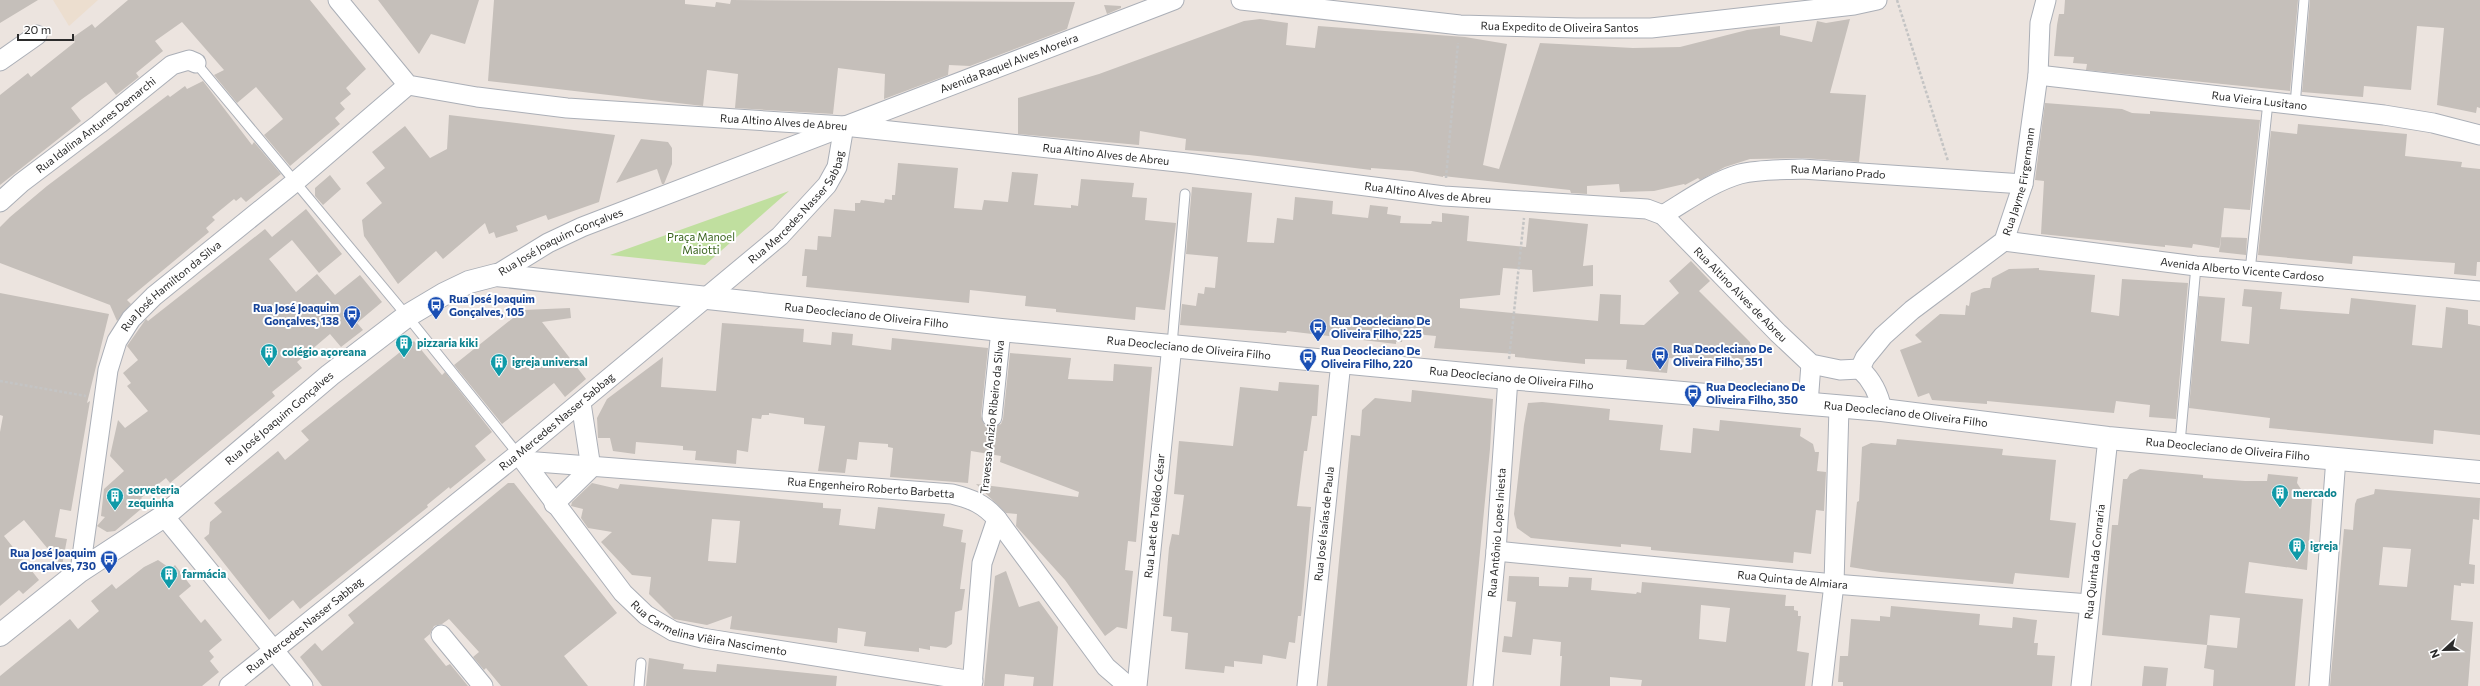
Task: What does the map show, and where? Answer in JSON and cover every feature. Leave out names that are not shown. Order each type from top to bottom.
[{"type":"street","points":[[338,0],[408,85]]},
{"type":"street","name":"Avenida Raquel Alves Moreira","points":[[844,126],[1174,0]]},
{"type":"street","name":"Rua Expedito de Oliveira Santos","points":[[1241,0],[1460,25],[1650,28],[1854,5],[1878,0]]},
{"type":"street","name":"Rua Jayme Firgermann","points":[[1860,369],[1865,358],[1883,336],[1912,310],[2004,241],[2023,184],[2038,75],[2040,23],[2046,0]]},
{"type":"street","points":[[0,61],[37,35]]},
{"type":"street","name":"Rua Idalina Antunes Demarchi","points":[[0,202],[21,183],[99,124],[172,65],[189,60],[196,63]]},
{"type":"street","name":"Rua Vieira Lusitano","points":[[2038,75],[2384,115],[2433,123],[2480,135]]},
{"type":"street","name":"Rua Altino Alves de Abreu","points":[[408,85],[476,97],[566,108],[844,126],[1187,163],[1444,196],[1647,210],[1663,215],[1778,333],[1811,364]]},
{"type":"street","name":"Rua José Hamilton da Silva","points":[[80,571],[108,370],[117,341],[131,319],[154,296],[295,182],[408,85]]},
{"type":"street","name":"Rua José Joaquim Gonçalves","points":[[0,635],[80,571],[164,516],[330,375],[407,316],[444,294],[469,282],[496,275],[548,243],[582,227],[844,126]]},
{"type":"street","name":"Rua Mercedes Nasser Sabbag","points":[[229,686],[274,649],[521,458],[581,403],[780,236],[827,185],[837,167],[844,126]]},
{"type":"street","name":"Rua Mariano Prado","points":[[1663,215],[1719,182],[1741,174],[1802,169],[2023,184]]},
{"type":"street","name":"Avenida Alberto Vicente Cardoso","points":[[2004,241],[2196,266],[2480,291]]},
{"type":"street","name":"Rua Deocleciano de Oliveira Filho","points":[[496,275],[1000,330],[1172,345],[1508,378],[1882,410],[2108,438],[2480,472]]},
{"type":"street","name":"Travessa Anizio Ribeiro da Silva","points":[[992,417],[1000,330]]},
{"type":"street","name":"Rua Laet de Tolêdo César","points":[[1137,686],[1172,345]]},
{"type":"street","name":"Rua José Isaías de Paula","points":[[1307,686],[1341,362]]},
{"type":"street","points":[[1808,404],[1811,364],[1840,370],[1860,369],[1868,376],[1877,392],[1882,410]]},
{"type":"street","name":"Rua Antônio Lopes Iniesta","points":[[1484,686],[1496,551],[1508,378]]},
{"type":"street","points":[[554,504],[591,468],[581,403]]},
{"type":"street","points":[[1822,686],[1834,584],[1838,407]]},
{"type":"street","name":"Rua Quinta da Conraria","points":[[2081,686],[2108,438]]},
{"type":"street","name":"Rua Engenheiro Roberto Barbetta","points":[[521,458],[591,468],[952,494],[983,505],[997,520],[1106,667],[1128,686]]},
{"type":"street","name":"Rua Carmelina Viêira Nascimento","points":[[521,458],[554,504],[623,593],[646,615],[673,630],[702,638],[972,683]]},
{"type":"street","points":[[2318,686],[2336,458]]},
{"type":"street","points":[[164,516],[303,686]]},
{"type":"street","points":[[972,683],[982,563],[997,520]]},
{"type":"street","name":"Rua Quinta de Almiara","points":[[1496,551],[1834,584],[2090,604]]},
{"type":"street","points":[[441,636],[483,686]]},
{"type":"lane","points":[[2295,105],[2304,0]]},
{"type":"lane","points":[[196,63],[407,316],[521,458]]},
{"type":"lane","points":[[2250,271],[2268,102]]},
{"type":"lane","points":[[1172,345],[1185,194]]},
{"type":"lane","points":[[2180,444],[2196,266]]},
{"type":"lane","points":[[639,686],[642,663]]},
{"type":"path","points":[[1897,0],[1954,180]]},
{"type":"path","points":[[1448,158],[1460,25]]},
{"type":"path","points":[[1510,338],[1526,202]]},
{"type":"path","points":[[0,382],[104,400]]},
{"type":"path","name":"Travessa Anizio Ribeiro da Silva","points":[[983,505],[992,417]]},
{"type":"shaded area","points":[[53,0],[98,0],[69,26]]},
{"type":"green space","name":"Praça Manoel Maiotti","points":[[789,191],[705,265],[610,255]]},
{"type":"building","points":[[0,0],[38,0],[0,23]]},
{"type":"building","points":[[128,0],[310,0],[366,69],[346,88],[351,94],[340,103],[345,109],[335,118],[340,124],[290,166],[264,135],[283,119],[256,87],[237,103],[214,75],[224,70],[182,22],[155,41],[163,51],[136,73],[139,77],[116,95],[106,82],[82,99],[71,108],[81,121],[0,185],[0,95],[28,73],[31,77],[75,42],[72,38],[92,24],[95,28]]},
{"type":"building","points":[[378,0],[479,0],[465,44],[431,34],[419,54]]},
{"type":"building","points":[[494,0],[685,0],[685,4],[715,7],[716,2],[730,4],[731,0],[1075,2],[1067,29],[970,66],[949,65],[948,75],[884,99],[885,74],[838,68],[833,114],[735,108],[738,74],[707,70],[703,106],[488,81]]},
{"type":"building","points":[[2065,0],[2298,0],[2290,91],[2086,70],[2087,64],[2073,63],[2074,57],[2054,56],[2059,14],[2064,14]]},
{"type":"building","points":[[2310,0],[2480,0],[2480,108],[2477,107],[2476,113],[2437,105],[2444,28],[2417,26],[2411,90],[2364,86],[2363,97],[2302,92]]},
{"type":"building","points":[[1104,5],[1121,6],[1121,8],[1107,14]]},
{"type":"building","points":[[1260,19],[1288,23],[1286,45],[1315,48],[1318,26],[1465,37],[1507,44],[1483,165],[1499,169],[1540,43],[1633,48],[1680,47],[1747,30],[1780,26],[1780,35],[1812,42],[1817,21],[1826,23],[1850,19],[1830,93],[1866,95],[1859,162],[1803,158],[1750,159],[1725,167],[1700,180],[1698,178],[1685,185],[1654,191],[1620,192],[1619,184],[1587,186],[1587,194],[1571,193],[1570,190],[1443,177],[1412,171],[1371,168],[1371,170],[1249,155],[1185,150],[1186,139],[1140,131],[1139,145],[1018,134],[1018,98],[1099,74],[1244,21]]},
{"type":"building","points":[[203,81],[252,145],[254,142],[281,174],[246,202],[241,197],[236,201],[234,199],[212,217],[215,220],[206,228],[209,232],[127,300],[131,304],[117,321],[110,305],[0,263],[0,227],[10,217],[47,186],[168,95],[170,97],[185,86],[187,89]]},
{"type":"building","points":[[2045,103],[2122,109],[2132,113],[2150,114],[2150,111],[2260,120],[2250,210],[2224,208],[2220,248],[2193,244],[2192,248],[2165,245],[2165,247],[2041,234],[2044,181],[2035,180]]},
{"type":"building","points":[[449,115],[615,135],[599,202],[548,220],[546,215],[516,226],[518,231],[496,238],[494,232],[489,234],[485,223],[443,259],[436,251],[398,284],[364,236],[362,220],[382,203],[366,183],[385,168],[372,152],[405,126],[430,158],[447,149]]},
{"type":"building","points":[[2298,124],[2407,134],[2405,156],[2462,162],[2461,167],[2480,169],[2480,262],[2477,262],[2476,276],[2454,274],[2455,263],[2353,256],[2352,264],[2258,255],[2271,131],[2297,134]]},
{"type":"building","points":[[641,139],[668,142],[672,148],[672,164],[664,184],[662,184],[657,169],[616,183]]},
{"type":"building","points":[[898,163],[958,168],[954,208],[982,210],[984,200],[1008,202],[1012,172],[1038,174],[1034,205],[1071,208],[1071,205],[1078,206],[1081,179],[1134,183],[1132,197],[1147,198],[1145,220],[1176,223],[1165,310],[1136,307],[1135,320],[1056,312],[1056,309],[1025,306],[1026,296],[970,290],[969,303],[806,287],[807,276],[802,276],[805,249],[817,250],[818,236],[831,237],[834,209],[855,211],[855,203],[860,203],[861,200],[884,203],[885,199],[892,200],[892,195],[895,195]]},
{"type":"building","points":[[330,175],[341,189],[323,205],[315,196],[315,188]]},
{"type":"building","points":[[1192,187],[1252,193],[1247,242],[1274,243],[1277,218],[1293,220],[1295,197],[1333,201],[1332,214],[1368,218],[1370,205],[1388,207],[1387,214],[1401,216],[1400,223],[1431,224],[1432,221],[1442,222],[1442,213],[1469,216],[1467,241],[1526,247],[1529,218],[1588,224],[1583,266],[1593,265],[1593,286],[1533,292],[1532,270],[1503,268],[1500,295],[1460,299],[1460,308],[1598,321],[1600,294],[1621,295],[1620,324],[1644,325],[1679,293],[1669,281],[1691,261],[1710,281],[1699,291],[1750,342],[1752,354],[1748,360],[1737,365],[1669,358],[1667,373],[1626,369],[1627,360],[1585,359],[1585,364],[1515,357],[1515,354],[1434,348],[1436,336],[1403,333],[1402,342],[1396,342],[1396,344],[1287,331],[1286,333],[1180,325],[1182,304],[1196,306],[1198,293],[1204,294],[1205,287],[1215,288],[1218,257],[1186,254]]},
{"type":"building","points":[[306,209],[342,254],[319,273],[292,240],[269,259],[296,292],[317,274],[335,295],[360,275],[382,302],[357,323],[363,330],[341,347],[330,334],[297,362],[302,368],[272,392],[275,396],[170,483],[166,478],[141,498],[147,504],[115,531],[107,532],[97,526],[105,517],[101,516],[104,489],[124,471],[110,456],[118,420],[125,428],[148,411],[127,386],[131,383],[123,373],[138,360],[127,346],[146,319],[148,321],[265,229],[272,237]]},
{"type":"building","points":[[2221,237],[2247,238],[2246,255],[2219,252]]},
{"type":"building","points":[[2039,268],[2039,270],[2095,275],[2091,312],[2119,316],[2122,279],[2188,283],[2176,419],[2149,417],[2150,405],[2116,401],[2114,413],[1987,401],[1987,404],[1932,400],[1929,393],[1918,397],[1900,350],[1922,342],[1915,335],[1940,314],[1965,315],[1966,305],[1969,306],[1971,293],[1984,288],[1990,288],[1992,278],[2009,269]]},
{"type":"building","points":[[2244,289],[2282,292],[2280,309],[2349,314],[2351,298],[2416,305],[2412,345],[2442,348],[2446,307],[2468,310],[2468,324],[2480,326],[2480,435],[2434,430],[2433,444],[2269,428],[2270,418],[2189,408],[2199,296],[2225,298],[2221,341],[2249,344],[2252,307],[2242,306]]},
{"type":"building","points":[[0,293],[109,314],[87,403],[90,401],[71,511],[60,509],[55,537],[67,539],[62,566],[24,520],[4,536],[39,580],[23,594],[19,590],[0,606],[0,432],[3,416],[0,415]]},
{"type":"building","points":[[570,308],[571,318],[542,322],[586,379],[565,397],[554,383],[502,424],[454,365],[523,310]]},
{"type":"building","points":[[722,323],[804,329],[803,342],[831,345],[832,332],[853,334],[852,345],[891,350],[892,338],[988,348],[981,416],[985,426],[991,428],[1001,424],[1003,419],[1010,353],[1071,358],[1068,379],[1113,381],[1114,364],[1152,367],[1136,542],[1128,541],[1125,570],[1133,571],[1127,629],[1117,627],[1105,636],[1065,580],[1016,526],[1017,514],[1006,513],[976,484],[1078,497],[1079,492],[1000,462],[1001,456],[971,451],[968,483],[890,477],[893,448],[888,447],[888,444],[859,442],[857,460],[847,459],[845,473],[818,471],[825,426],[804,424],[804,418],[769,413],[769,415],[762,415],[761,419],[752,418],[748,452],[737,450],[736,464],[695,460],[696,451],[683,450],[683,446],[636,442],[635,454],[613,451],[610,438],[598,438],[597,418],[607,399],[663,357],[661,387],[716,391]]},
{"type":"building","points":[[414,341],[442,375],[445,372],[492,432],[475,446],[486,460],[450,489],[449,487],[427,505],[428,507],[300,609],[293,600],[269,620],[204,538],[209,534],[210,522],[222,512],[214,503],[278,451],[285,460],[309,440],[301,431]]},
{"type":"building","points":[[1279,382],[1319,385],[1317,416],[1312,416],[1307,451],[1304,451],[1297,506],[1311,507],[1302,608],[1301,616],[1298,616],[1295,643],[1289,642],[1286,659],[1263,655],[1262,664],[1234,661],[1234,667],[1225,666],[1224,673],[1185,669],[1188,633],[1171,631],[1172,617],[1163,616],[1169,548],[1172,534],[1179,535],[1184,495],[1174,494],[1179,441],[1233,446],[1240,387],[1278,391]]},
{"type":"building","points":[[1412,390],[1493,399],[1490,449],[1467,686],[1327,686],[1351,435],[1360,436],[1362,410],[1375,398],[1411,402]]},
{"type":"building","points":[[1542,402],[1610,409],[1609,420],[1663,425],[1660,450],[1691,453],[1693,428],[1719,431],[1720,420],[1801,428],[1800,436],[1813,444],[1815,452],[1819,452],[1817,471],[1826,472],[1824,511],[1816,510],[1811,554],[1794,552],[1793,563],[1651,550],[1651,547],[1621,544],[1621,547],[1531,538],[1517,528],[1514,514],[1524,425],[1528,403]]},
{"type":"building","points":[[1897,439],[2003,449],[2002,455],[2056,460],[2050,520],[2076,523],[2069,578],[2015,573],[2013,584],[1881,572],[1850,567],[1857,502],[1859,501],[1862,447],[1871,443],[1896,445]]},
{"type":"building","points":[[2140,469],[2203,475],[2203,478],[2245,481],[2267,481],[2268,474],[2298,477],[2297,483],[2306,497],[2312,498],[2307,570],[2249,562],[2245,593],[2303,599],[2295,686],[2213,686],[2214,670],[2204,668],[2207,645],[2102,635],[2112,525],[2118,525],[2123,479],[2127,479],[2130,474]],"holes":[[[2210,615],[2240,618],[2237,648],[2207,645]]]},
{"type":"building","points":[[508,483],[514,483],[617,613],[564,656],[588,686],[501,686],[486,668],[484,670],[473,657],[479,652],[449,619],[442,624],[434,626],[430,634],[424,639],[446,666],[450,664],[468,686],[322,686],[300,657],[315,643],[322,651],[354,623],[348,615]]},
{"type":"building","points":[[592,483],[618,489],[620,484],[823,503],[823,508],[841,509],[839,525],[875,529],[878,507],[945,514],[943,526],[963,530],[961,542],[966,543],[960,589],[965,589],[962,610],[955,612],[952,644],[946,648],[930,646],[930,650],[919,648],[919,652],[864,646],[866,632],[838,628],[837,643],[730,629],[732,616],[707,625],[674,619],[649,594],[651,577],[632,575],[601,542],[612,532],[588,528],[581,518],[583,509],[571,506],[572,502]],"holes":[[[712,519],[740,521],[736,563],[708,561]]]},
{"type":"building","points":[[2375,489],[2480,498],[2479,520],[2473,519],[2469,564],[2475,565],[2474,584],[2461,583],[2461,586],[2454,585],[2451,620],[2473,622],[2468,686],[2330,686],[2344,529],[2353,530],[2355,504],[2357,499],[2374,494]],"holes":[[[2383,547],[2411,549],[2407,587],[2379,585]]]},
{"type":"building","points":[[158,560],[171,569],[175,565],[191,586],[179,596],[201,623],[205,619],[222,640],[209,651],[214,657],[210,661],[219,672],[202,686],[0,686],[0,676],[70,619],[78,629],[99,611],[91,601],[112,584],[116,589],[144,567]]},
{"type":"building","points":[[1006,571],[1019,607],[1039,601],[1058,627],[1053,686],[1033,686],[1034,677],[1005,674],[1004,686],[984,686],[995,576]]},
{"type":"building","points":[[1509,576],[1539,577],[1539,586],[1568,587],[1569,577],[1592,578],[1591,590],[1636,594],[1637,592],[1641,593],[1642,582],[1786,595],[1785,606],[1794,606],[1794,610],[1798,611],[1798,616],[1801,616],[1797,651],[1809,653],[1805,686],[1641,686],[1642,680],[1610,677],[1610,686],[1560,686],[1562,656],[1560,656],[1561,642],[1533,639],[1531,655],[1502,652],[1504,636],[1512,637],[1516,602],[1507,601]],"holes":[[[1701,605],[1730,608],[1726,642],[1699,639]]]},
{"type":"building","points":[[1891,606],[1980,614],[1979,625],[2012,628],[2013,617],[2037,620],[2034,643],[2038,643],[2037,655],[2055,656],[2052,686],[1843,686],[1843,682],[1838,682],[1840,656],[1848,656],[1851,619],[1880,621],[1880,616],[1890,617]]},
{"type":"building","points":[[649,658],[684,664],[683,669],[716,672],[717,664],[837,676],[836,686],[646,686]]},
{"type":"building","points":[[2144,666],[2168,668],[2166,686],[2142,686]]},
{"type":"place","name":"Rua José Joaquim Gonçalves, 105","points":[[436,320]]},
{"type":"place","name":"Rua José Joaquim Gonçalves, 138","points":[[352,329]]},
{"type":"place","name":"Rua Deocleciano De Oliveira Filho, 225","points":[[1318,342]]},
{"type":"place","name":"pizzaria kiki","points":[[404,358]]},
{"type":"place","name":"colégio açoreana","points":[[269,367]]},
{"type":"place","name":"Rua Deocleciano De Oliveira Filho, 351","points":[[1660,370]]},
{"type":"place","name":"Rua Deocleciano De Oliveira Filho, 220","points":[[1308,372]]},
{"type":"place","name":"igreja universal","points":[[499,377]]},
{"type":"place","name":"Rua Deocleciano De Oliveira Filho, 350","points":[[1693,408]]},
{"type":"place","name":"mercado","points":[[2280,508]]},
{"type":"place","name":"sorveteria zequinha","points":[[115,511]]},
{"type":"place","name":"igreja","points":[[2297,561]]},
{"type":"place","name":"Rua José Joaquim Gonçalves, 730","points":[[109,574]]},
{"type":"place","name":"farmácia","points":[[169,589]]}]
